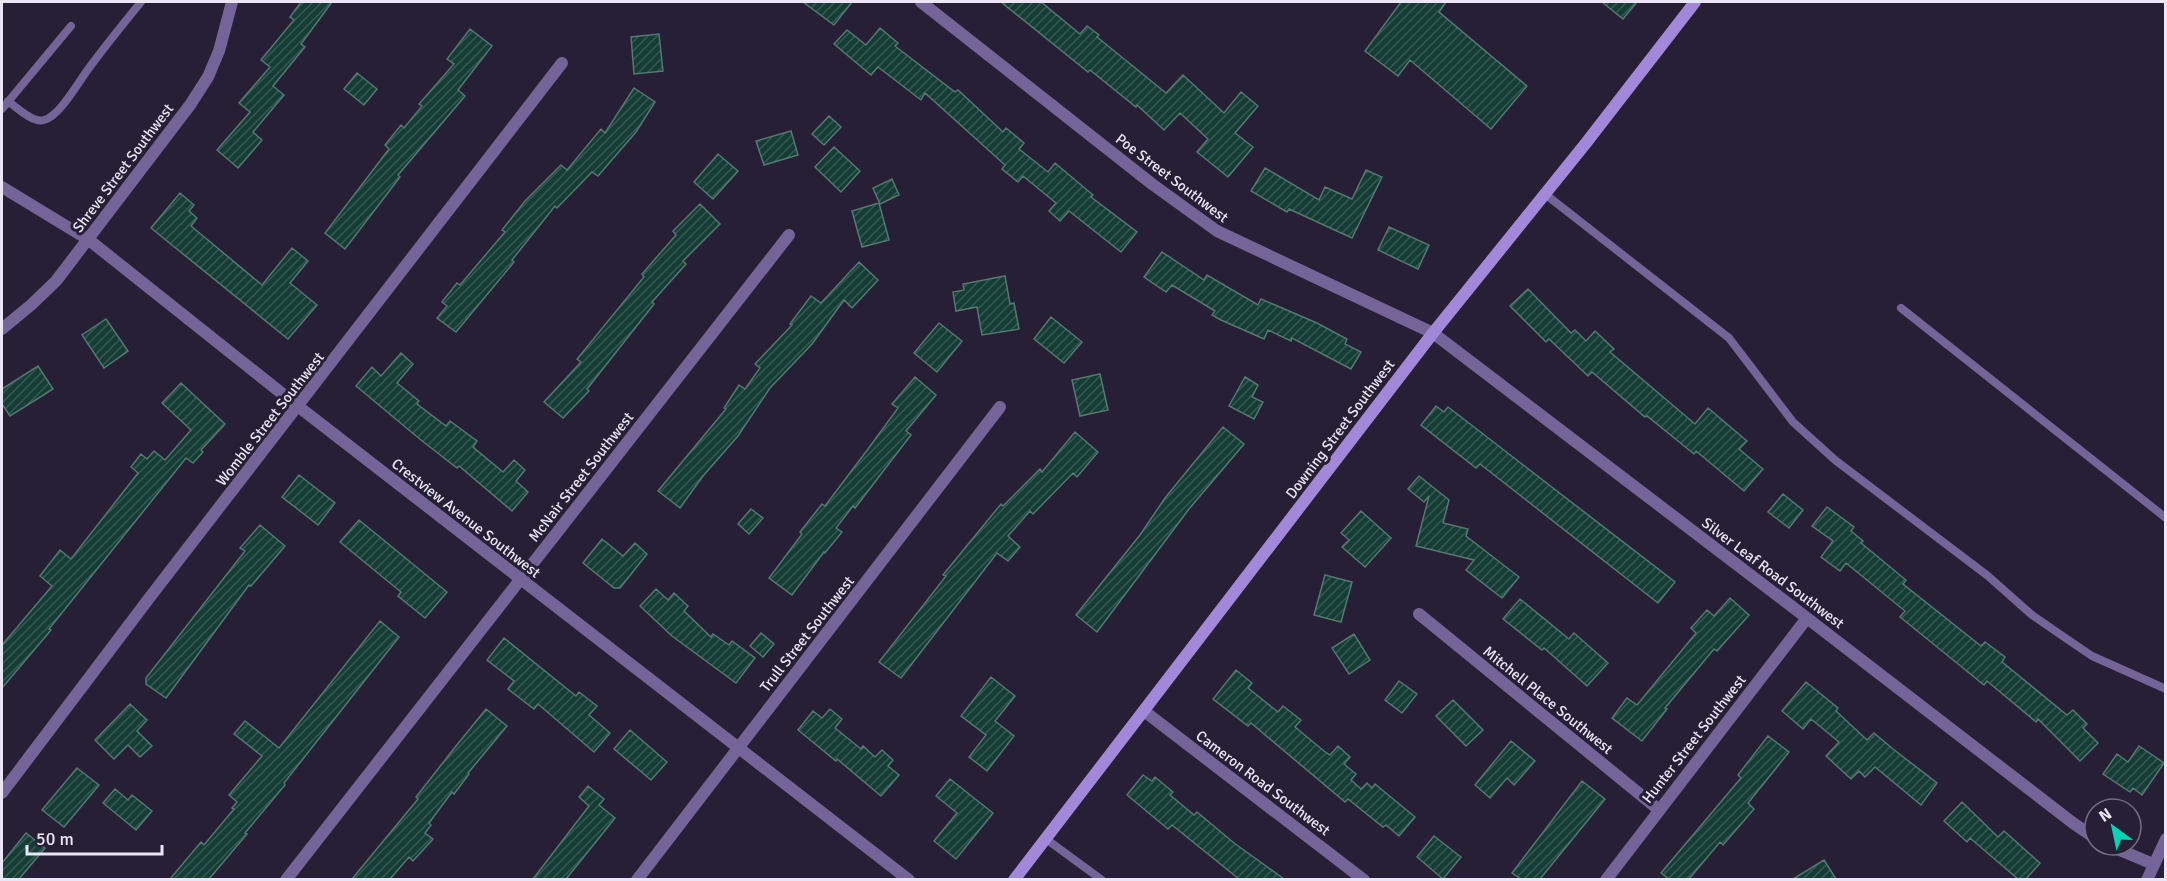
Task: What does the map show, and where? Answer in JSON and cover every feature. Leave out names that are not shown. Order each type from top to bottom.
[{"type":"street","name":"Shreve Street Southwest","points":[[2,329],[32,305],[56,281],[155,153],[208,77],[219,51],[232,2]]},
{"type":"street","name":"Poe Street Southwest","points":[[921,2],[1152,184],[1217,231],[1433,333]]},
{"type":"street","name":"Downing Street Southwest","points":[[1014,879],[1433,333],[1695,2]]},
{"type":"street","name":"Womble Street Southwest","points":[[2,792],[562,63]]},
{"type":"street","name":"Crestview Avenue Southwest","points":[[2,187],[88,240],[298,407],[909,879]]},
{"type":"street","name":"McNair Street Southwest","points":[[286,879],[789,236]]},
{"type":"street","name":"Silver Leaf Road Southwest","points":[[1433,333],[2083,830]]},
{"type":"street","name":"Trull Street Southwest","points":[[637,879],[1000,407]]},
{"type":"street","name":"Mitchell Place Southwest","points":[[1419,614],[1658,809]]},
{"type":"street","name":"Hunter Street Southwest","points":[[1606,879],[1807,618]]},
{"type":"street","name":"Cameron Road Southwest","points":[[1144,711],[1364,879]]},
{"type":"street","points":[[2146,879],[2166,839]]},
{"type":"street","points":[[2136,857],[2153,864]]},
{"type":"lane","points":[[8,101],[35,120],[42,121],[49,118],[68,98],[141,2]]},
{"type":"lane","points":[[2,109],[71,26]]},
{"type":"lane","points":[[1545,194],[1729,338],[1793,422],[1835,460],[1988,576],[2032,615],[2092,656],[2166,689]]},
{"type":"lane","points":[[1901,308],[2166,518]]},
{"type":"lane","points":[[1046,839],[1102,879]]},
{"type":"building","points":[[301,2],[332,2],[301,44],[305,47],[273,86],[284,95],[253,132],[262,140],[238,168],[217,150],[250,112],[239,103],[270,67],[261,60],[294,20],[290,17]]},
{"type":"building","points":[[803,2],[852,2],[834,25]]},
{"type":"building","points":[[1001,2],[1041,2],[1080,34],[1087,26],[1099,35],[1097,37],[1166,93],[1183,75],[1224,113],[1241,92],[1258,106],[1235,133],[1253,147],[1228,177],[1197,152],[1208,139],[1180,113],[1164,130],[1137,105],[1136,107],[1090,70],[1088,72]]},
{"type":"building","points":[[1401,2],[1446,2],[1439,12],[1527,86],[1491,129],[1410,60],[1398,76],[1365,51]]},
{"type":"building","points":[[1602,2],[1637,2],[1623,19]]},
{"type":"building","points":[[880,28],[898,43],[895,46],[955,92],[958,90],[1003,132],[1006,128],[1024,143],[1019,149],[1048,172],[1055,163],[1093,195],[1091,197],[1137,232],[1121,252],[1069,211],[1060,221],[1049,211],[1056,203],[1023,176],[1018,182],[1002,169],[1005,165],[925,93],[921,100],[878,67],[871,75],[834,44],[847,30],[866,45]]},
{"type":"building","points":[[470,29],[492,46],[458,90],[465,96],[398,175],[400,177],[345,249],[325,233],[389,149],[385,145],[401,125],[404,128],[422,106],[419,104],[454,64],[447,59]]},
{"type":"building","points":[[659,34],[663,71],[634,74],[631,37]]},
{"type":"building","points":[[357,73],[377,89],[364,105],[344,89]]},
{"type":"building","points":[[634,88],[655,102],[636,132],[598,176],[592,172],[557,208],[555,206],[512,260],[514,262],[456,332],[437,318],[447,306],[442,302],[457,283],[460,285],[505,232],[502,230],[525,201],[561,165],[567,170],[601,129],[605,133]]},
{"type":"building","points":[[829,116],[841,127],[824,145],[812,134]]},
{"type":"building","points":[[791,131],[798,155],[764,165],[756,141]]},
{"type":"building","points":[[834,147],[860,171],[841,192],[815,167]]},
{"type":"building","points":[[718,154],[738,171],[713,199],[694,182]]},
{"type":"building","points":[[1265,168],[1319,200],[1325,187],[1352,199],[1366,170],[1382,177],[1352,238],[1289,209],[1287,212],[1251,191]]},
{"type":"building","points":[[892,179],[899,195],[880,204],[873,188]]},
{"type":"building","points":[[180,193],[194,205],[189,211],[197,218],[191,226],[262,285],[292,248],[308,261],[290,283],[317,305],[288,339],[151,228]]},
{"type":"building","points":[[879,203],[889,240],[862,247],[852,211]]},
{"type":"building","points":[[700,204],[720,224],[683,261],[686,264],[652,302],[654,304],[587,389],[589,391],[563,418],[544,402],[581,362],[577,359],[644,277],[642,274],[676,235],[673,231]]},
{"type":"building","points":[[1389,227],[1429,245],[1418,269],[1378,250]]},
{"type":"building","points":[[1162,252],[1204,280],[1207,275],[1258,305],[1261,299],[1317,323],[1347,339],[1345,344],[1361,352],[1351,369],[1292,338],[1291,341],[1268,330],[1264,339],[1221,320],[1212,315],[1215,311],[1172,285],[1166,292],[1144,277]]},
{"type":"building","points":[[859,262],[878,280],[852,308],[844,300],[812,344],[770,388],[738,436],[703,476],[680,508],[658,491],[726,409],[724,408],[739,385],[745,389],[760,368],[755,364],[792,325],[790,324],[811,296],[821,303]]},
{"type":"building","points":[[1005,276],[1010,304],[1014,303],[1019,329],[982,335],[977,307],[956,311],[953,292],[964,290],[963,284]]},
{"type":"building","points":[[1528,289],[1571,333],[1575,330],[1586,341],[1595,331],[1614,349],[1610,352],[1695,424],[1708,408],[1747,441],[1739,449],[1763,469],[1744,491],[1696,451],[1694,454],[1647,416],[1645,417],[1592,372],[1588,376],[1549,339],[1546,342],[1510,306]]},
{"type":"building","points":[[1051,317],[1082,342],[1064,363],[1034,339]]},
{"type":"building","points":[[106,319],[128,351],[104,368],[82,335]]},
{"type":"building","points":[[939,323],[962,341],[937,372],[914,353]]},
{"type":"building","points":[[401,353],[413,364],[397,383],[419,401],[417,404],[446,426],[450,421],[477,441],[473,447],[503,472],[514,460],[525,470],[516,481],[528,492],[512,511],[459,466],[457,468],[356,386],[372,367],[381,376]]},
{"type":"building","points":[[38,366],[53,389],[10,416],[2,404],[2,389]]},
{"type":"building","points":[[1100,374],[1108,410],[1080,416],[1072,380]]},
{"type":"building","points":[[915,377],[936,395],[906,431],[911,435],[855,508],[853,506],[836,528],[842,532],[792,595],[769,578],[802,534],[800,532],[822,504],[825,506],[898,408],[892,404]]},
{"type":"building","points":[[1245,377],[1258,385],[1252,397],[1263,402],[1254,419],[1229,406]]},
{"type":"building","points":[[181,383],[225,424],[201,450],[203,452],[193,463],[186,458],[49,629],[51,630],[2,688],[2,645],[52,586],[40,576],[60,550],[71,559],[138,473],[131,467],[141,454],[147,459],[154,451],[165,460],[191,430],[162,403]]},
{"type":"building","points":[[1436,406],[1444,412],[1448,407],[1675,582],[1658,603],[1480,464],[1476,468],[1421,425]]},
{"type":"building","points":[[1223,427],[1244,444],[1189,509],[1097,632],[1076,615],[1140,535],[1165,498]]},
{"type":"building","points":[[1075,432],[1098,452],[1077,477],[1073,473],[1033,514],[1030,511],[1008,536],[1020,547],[1008,561],[997,553],[901,678],[879,662],[946,576],[943,575],[1001,504],[1003,506],[1040,469],[1042,472]]},
{"type":"building","points":[[299,475],[335,503],[318,525],[282,497]]},
{"type":"building","points":[[1419,476],[1449,500],[1443,523],[1468,529],[1466,536],[1519,577],[1502,598],[1466,570],[1474,560],[1416,546],[1429,496],[1424,502],[1408,489]]},
{"type":"building","points":[[1783,494],[1803,510],[1789,528],[1768,512]]},
{"type":"building","points":[[1827,507],[1854,527],[1851,531],[1863,541],[1861,543],[1906,580],[1903,584],[1981,646],[1985,642],[2005,657],[2002,662],[2067,715],[2073,710],[2087,724],[2083,728],[2098,743],[2080,761],[2038,719],[2036,722],[1987,681],[1984,685],[1900,617],[1905,611],[1846,563],[1840,571],[1821,557],[1833,541],[1812,526]]},
{"type":"building","points":[[751,509],[763,518],[749,534],[738,524]]},
{"type":"building","points":[[1361,511],[1391,538],[1365,567],[1342,547],[1349,540],[1341,533]]},
{"type":"building","points":[[359,520],[447,592],[425,618],[398,596],[401,592],[340,542]]},
{"type":"building","points":[[260,525],[285,546],[251,586],[249,585],[166,698],[146,684],[146,678],[245,551],[240,548]]},
{"type":"building","points":[[602,539],[623,556],[635,543],[647,554],[620,588],[614,588],[583,563]]},
{"type":"building","points":[[1325,575],[1352,582],[1341,622],[1314,615]]},
{"type":"building","points":[[656,589],[668,600],[674,593],[688,606],[684,611],[711,637],[713,634],[729,645],[732,641],[755,658],[736,683],[672,636],[640,606]]},
{"type":"building","points":[[1730,598],[1749,615],[1717,651],[1714,649],[1665,708],[1667,709],[1642,741],[1612,718],[1627,698],[1637,705],[1696,633],[1691,628],[1707,610],[1714,616]]},
{"type":"building","points":[[1520,599],[1569,639],[1574,633],[1608,663],[1587,686],[1544,648],[1542,650],[1503,619]]},
{"type":"building","points":[[380,621],[399,637],[245,833],[247,834],[209,879],[170,879],[201,842],[204,845],[234,809],[232,808],[237,802],[229,795],[262,756],[234,734],[245,721],[279,748]]},
{"type":"building","points":[[761,633],[774,644],[763,657],[750,646]]},
{"type":"building","points":[[1354,634],[1370,660],[1349,674],[1332,648]]},
{"type":"building","points":[[504,638],[576,696],[579,692],[597,706],[589,715],[610,733],[594,752],[538,704],[534,709],[508,689],[514,681],[487,660]]},
{"type":"building","points":[[1236,670],[1252,683],[1248,688],[1278,712],[1283,706],[1301,720],[1295,727],[1324,751],[1330,755],[1338,746],[1350,757],[1344,764],[1356,774],[1351,780],[1361,789],[1367,783],[1372,788],[1375,784],[1415,817],[1399,836],[1386,825],[1383,827],[1348,799],[1345,802],[1251,723],[1248,726],[1213,699]]},
{"type":"building","points":[[991,677],[1015,696],[995,721],[1014,736],[987,771],[969,757],[986,735],[961,716]]},
{"type":"building","points":[[1399,681],[1417,694],[1402,713],[1385,700]]},
{"type":"building","points":[[1806,682],[1838,708],[1836,711],[1867,740],[1874,733],[1937,783],[1921,805],[1875,767],[1865,777],[1859,771],[1851,779],[1826,756],[1839,742],[1811,719],[1803,729],[1782,711]]},
{"type":"building","points":[[1453,700],[1483,730],[1466,746],[1436,716]]},
{"type":"building","points":[[130,704],[147,720],[137,731],[152,746],[140,757],[128,745],[114,759],[95,740]]},
{"type":"building","points":[[486,709],[507,726],[429,823],[431,825],[425,833],[433,839],[413,861],[409,857],[390,879],[352,879],[418,799],[416,797]]},
{"type":"building","points":[[830,709],[842,719],[835,728],[861,749],[863,746],[875,757],[882,750],[893,760],[888,766],[899,775],[881,796],[798,730],[813,711],[822,718]]},
{"type":"building","points":[[630,730],[667,762],[651,780],[614,749]]},
{"type":"building","points":[[1768,736],[1789,752],[1748,803],[1754,809],[1723,845],[1720,842],[1689,879],[1669,879],[1661,873],[1741,778],[1738,775]]},
{"type":"building","points":[[1511,741],[1535,761],[1514,785],[1507,778],[1490,798],[1475,785]]},
{"type":"building","points":[[2139,746],[2164,763],[2142,795],[2133,788],[2130,792],[2103,774],[2117,754],[2128,762]]},
{"type":"building","points":[[77,768],[99,785],[64,827],[42,810]]},
{"type":"building","points":[[1143,775],[1152,781],[1155,777],[1173,792],[1170,795],[1194,815],[1197,812],[1234,843],[1284,879],[1239,879],[1172,825],[1168,829],[1127,795]]},
{"type":"building","points":[[950,779],[993,813],[956,859],[934,841],[957,813],[936,796]]},
{"type":"building","points":[[1582,781],[1605,799],[1540,879],[1521,879],[1512,873]]},
{"type":"building","points":[[588,786],[604,799],[599,805],[615,818],[566,879],[533,879],[589,806],[579,797]]},
{"type":"building","points":[[115,789],[128,800],[132,795],[152,811],[136,830],[103,803]]},
{"type":"building","points":[[1962,802],[1998,837],[2004,831],[2040,863],[2026,879],[2018,879],[1970,838],[1967,842],[1944,821]]},
{"type":"building","points":[[26,833],[45,848],[19,879],[2,879],[2,863]]},
{"type":"building","points":[[1434,836],[1461,857],[1443,879],[1417,857]]},
{"type":"building","points":[[1824,860],[1836,879],[1793,879]]}]
